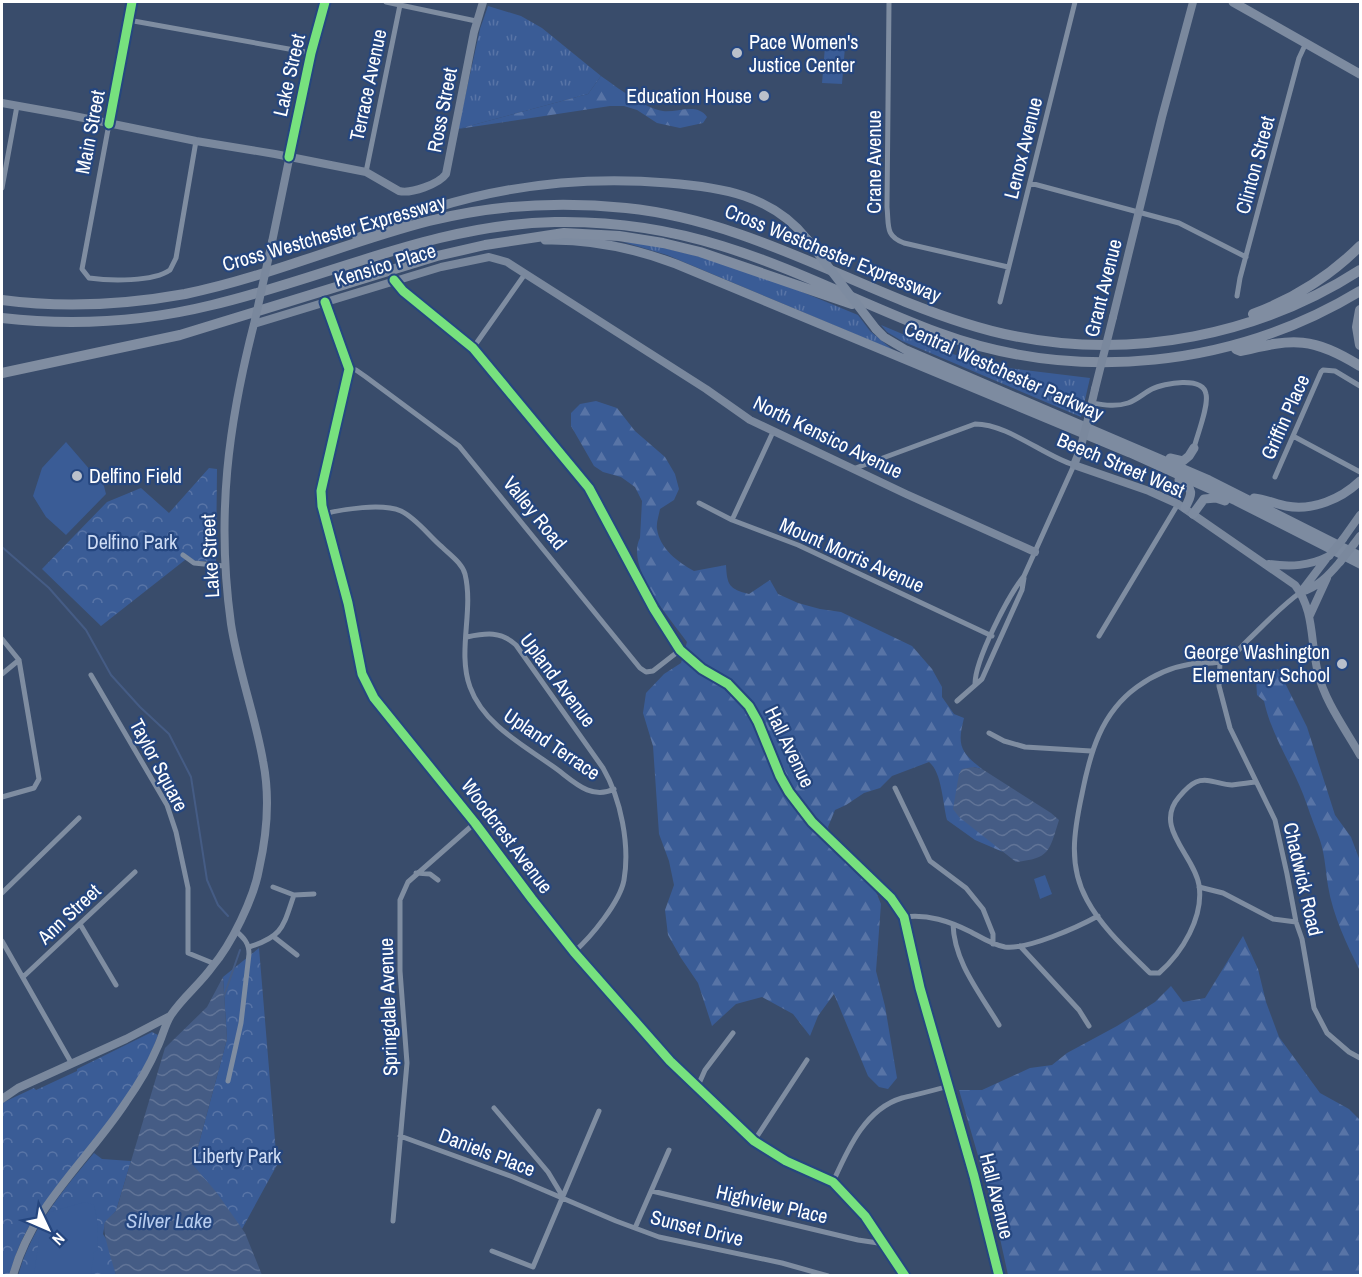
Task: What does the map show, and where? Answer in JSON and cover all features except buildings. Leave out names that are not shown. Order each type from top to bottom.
[{"type":"highway","name":"Cross Westchester Expressway","points":[[2,300],[79,304],[154,299],[231,282],[422,223],[479,211],[554,205],[629,208],[678,216],[727,229],[775,246],[909,303],[967,324],[1048,342],[1096,345],[1143,344],[1191,337],[1271,315],[1315,296],[1360,270]]},
{"type":"highway","name":"Cross Westchester Expressway","points":[[2,318],[83,322],[116,321],[164,315],[236,299],[450,235],[506,225],[579,222],[651,229],[722,246],[768,262],[903,319],[973,344],[1016,354],[1059,360],[1106,363],[1138,362],[1189,356],[1229,348],[1294,325],[1360,291]]},
{"type":"highway","points":[[2,373],[164,339],[425,259],[469,248],[564,233],[619,236],[663,243],[736,263],[837,299],[903,319]]},
{"type":"highway","points":[[1191,337],[1263,310],[1293,296],[1333,270],[1360,246]]},
{"type":"highway","points":[[1360,310],[1357,327],[1360,345]]},
{"type":"highway","points":[[1229,348],[1241,351],[1275,343],[1304,342],[1327,347],[1360,366]]},
{"type":"main road","points":[[1233,2],[1360,74]]},
{"type":"main road","name":"Central Westchester Parkway","points":[[324,253],[398,221],[468,200],[528,186],[585,180],[668,183],[701,186],[736,193],[771,206],[792,221],[884,337],[906,350],[1130,449],[1360,564]]},
{"type":"main road","name":"Central Westchester Parkway","points":[[521,241],[570,239],[624,248],[664,260],[1216,483],[1360,556]]},
{"type":"main road","points":[[1130,449],[1180,461],[1187,458],[1194,448]]},
{"type":"main road","points":[[1194,448],[1194,466],[1209,475],[1216,483]]},
{"type":"main road","points":[[1130,449],[1188,485],[1191,496],[1185,509]]},
{"type":"main road","points":[[1247,498],[1257,498],[1288,507],[1306,507],[1341,496],[1360,481]]},
{"type":"main road","points":[[1185,509],[1204,500],[1216,498],[1236,501]]},
{"type":"street","name":"Main Street","points":[[132,2],[82,269],[89,278],[138,279],[171,270],[176,258],[196,141]]},
{"type":"street","name":"Lake Street","points":[[170,1016],[215,964],[236,931],[259,872],[267,818],[267,797],[263,761],[232,627],[224,566],[224,514],[228,454],[232,424],[311,53],[325,2]]},
{"type":"street","points":[[386,2],[476,21]]},
{"type":"street","name":"Ross Street","points":[[366,172],[399,191],[405,192],[437,182],[446,174],[476,21],[483,2]]},
{"type":"street","name":"Crane Avenue","points":[[889,2],[887,207],[890,234],[894,239],[904,243],[1008,267]]},
{"type":"street","name":"Lenox Avenue","points":[[1000,302],[1075,2]]},
{"type":"street","name":"Grant Avenue","points":[[975,684],[975,675],[992,636],[1015,588],[1024,576],[1080,450],[1138,212],[1193,2]]},
{"type":"street","name":"Terrace Avenue","points":[[366,172],[400,5]]},
{"type":"street","points":[[128,20],[311,53]]},
{"type":"street","name":"Clinton Street","points":[[1237,296],[1299,58],[1306,44]]},
{"type":"street","points":[[2,104],[366,172]]},
{"type":"street","points":[[2,188],[17,106]]},
{"type":"street","points":[[1030,183],[1179,223],[1246,257]]},
{"type":"street","name":"Kensico Place","points":[[255,322],[394,280],[489,257],[502,259],[525,274]]},
{"type":"street","points":[[473,348],[525,274]]},
{"type":"street","name":"North Kensico Avenue","points":[[525,274],[706,389],[750,420],[1035,552]]},
{"type":"street","name":"Hall Avenue","points":[[394,280],[410,297],[473,348],[589,489],[654,609],[680,650],[702,669],[728,684],[749,706],[780,776],[802,810],[891,897],[904,917],[920,988],[974,1176],[999,1275]]},
{"type":"street","points":[[325,302],[349,369]]},
{"type":"street","name":"Woodcrest Avenue","points":[[349,369],[321,491],[324,514],[348,603],[358,657],[367,686],[374,698],[475,823],[574,952],[670,1061],[754,1141],[786,1161],[833,1182],[866,1216],[905,1275]]},
{"type":"street","name":"Valley Road","points":[[349,369],[356,370],[459,446],[640,668],[646,672],[653,670],[680,650]]},
{"type":"street","name":"Griffin Place","points":[[1275,477],[1323,370],[1335,371],[1360,386]]},
{"type":"street","points":[[1091,403],[1126,404],[1152,389],[1170,383],[1182,382],[1200,386],[1206,391],[1206,399],[1194,448]]},
{"type":"street","name":"Beech Street West","points":[[853,469],[980,424],[1026,441],[1065,462],[1149,490],[1185,509],[1268,564],[1301,592]]},
{"type":"street","points":[[732,520],[773,432]]},
{"type":"street","points":[[1293,436],[1360,472]]},
{"type":"street","name":"Mount Morris Avenue","points":[[699,503],[732,520],[798,545],[992,636]]},
{"type":"street","points":[[324,514],[381,508],[394,509],[408,516],[465,572],[466,637]]},
{"type":"street","points":[[1099,636],[1185,509]]},
{"type":"street","points":[[1360,515],[1304,585],[1301,592],[1310,616],[1318,674],[1360,755]]},
{"type":"street","points":[[1310,616],[1328,577],[1360,536]]},
{"type":"street","points":[[183,555],[194,563],[224,566]]},
{"type":"street","points":[[1268,564],[1305,565],[1329,556]]},
{"type":"street","name":"Grant Avenue","points":[[957,701],[982,679],[1022,590],[1024,576]]},
{"type":"street","points":[[1255,782],[1231,785],[1205,780],[1196,782],[1174,802],[1171,816],[1172,832],[1198,880],[1200,900],[1188,936],[1180,951],[1159,974],[1150,973],[1098,916],[1087,900],[1080,882],[1073,849],[1091,751],[1101,728],[1120,701],[1137,687],[1172,669],[1188,664],[1220,662],[1230,657],[1301,592],[1312,588],[1328,577]]},
{"type":"street","name":"Upland Avenue","points":[[466,637],[482,633],[499,634],[516,645],[599,761],[614,789],[625,840],[624,880],[620,892],[603,918],[574,952]]},
{"type":"street","name":"Upland Terrace","points":[[466,637],[466,667],[470,687],[481,708],[490,719],[580,786],[596,794],[614,789]]},
{"type":"street","points":[[2,639],[19,660],[39,779],[34,788],[2,797]]},
{"type":"street","points":[[2,674],[19,660]]},
{"type":"street","name":"Chadwick Road","points":[[1220,662],[1219,686],[1230,728],[1275,820],[1296,922],[1302,939],[1314,1008],[1319,1020],[1332,1038],[1360,1058]]},
{"type":"street","name":"Taylor Square","points":[[91,675],[167,805],[176,832],[188,888],[188,953],[215,964]]},
{"type":"street","points":[[989,733],[1004,741],[1025,747],[1091,751]]},
{"type":"street","points":[[896,788],[930,861],[966,888],[983,909],[991,927],[993,944]]},
{"type":"street","points":[[2,893],[79,818]]},
{"type":"street","name":"Springdale Avenue","points":[[393,1221],[407,1063],[400,971],[400,900],[408,882],[416,873],[475,823]]},
{"type":"street","name":"Ann Street","points":[[23,977],[135,872]]},
{"type":"street","points":[[416,873],[430,874],[438,880]]},
{"type":"street","points":[[1199,887],[1223,893],[1274,919],[1296,922]]},
{"type":"street","points":[[273,888],[294,895],[314,894]]},
{"type":"street","points":[[249,947],[274,937],[285,923],[294,895]]},
{"type":"street","points":[[904,917],[928,916],[952,924],[993,944],[1012,947],[1076,929],[1098,916]]},
{"type":"street","points":[[80,924],[116,985]]},
{"type":"street","points":[[952,924],[959,959],[999,1025]]},
{"type":"street","points":[[228,1081],[242,1023],[249,947],[236,931]]},
{"type":"street","points":[[274,937],[297,954]]},
{"type":"street","points":[[2,940],[72,1064]]},
{"type":"street","points":[[1020,946],[1079,1010],[1089,1026]]},
{"type":"street","points":[[4,1094],[170,1016]]},
{"type":"street","points":[[13,1275],[21,1249],[37,1220],[124,1106],[154,1056],[170,1016]]},
{"type":"street","points":[[697,1088],[705,1070],[733,1033]]},
{"type":"street","points":[[754,1141],[807,1060]]},
{"type":"street","points":[[833,1182],[856,1137],[879,1110],[903,1098],[926,1094],[948,1086]]},
{"type":"street","points":[[494,1107],[548,1172],[563,1197]]},
{"type":"street","points":[[492,1251],[533,1267],[599,1111]]},
{"type":"street","name":"Daniels Place","points":[[400,1136],[563,1197]]},
{"type":"street","points":[[635,1228],[669,1150]]},
{"type":"street","name":"Highview Place","points":[[652,1191],[844,1237],[885,1244]]},
{"type":"street","name":"Sunset Drive","points":[[563,1197],[635,1228],[691,1245],[782,1263],[828,1275]]},
{"type":"green space","points":[[488,6],[521,16],[542,28],[601,76],[588,94],[458,129],[480,29]]},
{"type":"green space","points":[[825,46],[845,47],[842,84],[822,83]]},
{"type":"green space","points":[[601,76],[647,106],[663,111],[698,110],[707,117],[703,123],[680,128],[657,123],[637,110],[624,106],[610,106],[458,129],[588,94]]},
{"type":"green space","points":[[623,242],[651,245],[718,261],[795,289],[858,315],[870,331],[893,350],[667,255]]},
{"type":"green space","points":[[881,325],[943,351],[992,366],[1090,378],[1081,417],[902,341],[887,332]]},
{"type":"green space","points":[[596,401],[617,408],[635,431],[665,457],[675,474],[679,489],[674,500],[660,509],[657,527],[662,543],[676,559],[694,571],[726,565],[730,585],[749,594],[770,580],[778,594],[798,603],[841,612],[912,646],[932,669],[942,687],[942,697],[954,714],[964,718],[961,735],[962,747],[969,758],[982,769],[973,767],[992,842],[1003,852],[975,840],[947,820],[937,773],[929,762],[892,776],[880,788],[864,793],[835,810],[828,827],[835,850],[856,873],[874,887],[881,904],[876,971],[885,1006],[897,1078],[888,1089],[879,1087],[868,1076],[834,994],[818,1016],[810,1036],[793,1014],[762,997],[736,1004],[712,1026],[698,983],[668,935],[665,910],[674,885],[669,861],[659,834],[653,746],[643,713],[646,693],[664,674],[681,663],[687,642],[661,607],[644,578],[637,550],[642,501],[635,487],[621,477],[603,472],[594,466],[571,426],[571,413],[580,404]]},
{"type":"green space","points":[[66,442],[104,486],[106,494],[66,535],[46,517],[33,496],[42,468]]},
{"type":"green space","name":"Delfino Park","points":[[209,468],[217,469],[216,562],[185,560],[101,626],[42,569],[107,502],[141,488],[169,513]]},
{"type":"green space","points":[[1278,669],[1307,727],[1335,815],[1351,837],[1360,861],[1360,971],[1345,941],[1333,908],[1322,846],[1305,799],[1276,737],[1264,701],[1257,695],[1256,679],[1271,670]]},
{"type":"green space","points":[[1045,875],[1052,894],[1040,899],[1034,879]]},
{"type":"green space","points":[[1243,936],[1258,969],[1266,1002],[1279,1037],[1320,1093],[1349,1109],[1360,1120],[1360,1275],[1008,1275],[994,1211],[959,1090],[982,1090],[1030,1068],[1052,1065],[1067,1053],[1155,1002],[1171,986],[1183,1002],[1205,998]]},
{"type":"green space","name":"Liberty Park","points":[[259,948],[277,1165],[242,1229],[193,1165],[227,1039],[223,977]]},
{"type":"green space","points":[[152,1032],[158,1035],[130,1090],[33,1221],[19,1247],[10,1276],[2,1275],[2,1103],[77,1071]]},
{"type":"green space","points":[[94,1153],[102,1159],[131,1161],[116,1211],[105,1223],[103,1234],[108,1242],[116,1275],[18,1276],[31,1242],[49,1210]]},
{"type":"green space","points":[[85,1202],[94,1205],[97,1219],[98,1250],[94,1252],[91,1275],[34,1275],[40,1231],[43,1231],[44,1227],[49,1227],[47,1222],[50,1212]]},
{"type":"water","points":[[973,767],[982,769],[1059,820],[1053,840],[1046,852],[1036,858],[1016,862],[959,817],[953,809],[959,774],[962,769]]},
{"type":"water","name":"Silver Lake","points":[[223,977],[227,1039],[193,1165],[217,1193],[245,1233],[262,1275],[116,1275],[104,1226],[116,1211],[165,1048],[207,1007]]},
{"type":"waterway","points":[[2,547],[49,588],[86,630],[111,675],[169,734],[191,777],[207,880],[218,905],[228,916]]},
{"type":"waterway","points":[[224,996],[240,950]]},
{"type":"cycle path","points":[[109,124],[132,2]]},
{"type":"cycle path","points":[[289,157],[311,53],[325,2]]},
{"type":"cycle path","points":[[394,280],[403,291],[473,348],[589,488],[654,609],[680,650],[702,669],[728,684],[749,706],[789,792],[812,822],[891,898],[904,917],[920,988],[974,1176],[999,1276]]},
{"type":"cycle path","points":[[325,302],[349,369],[321,491],[322,506],[348,603],[362,674],[374,698],[475,823],[574,952],[670,1061],[754,1141],[786,1161],[833,1182],[865,1216],[905,1276]]},
{"type":"place","name":"Pace Women's Justice Center","points":[[737,53]]},
{"type":"place","name":"Education House","points":[[764,96]]},
{"type":"place","name":"Delfino Field","points":[[77,476]]},
{"type":"place","name":"George Washington Elementary School","points":[[1342,664]]}]
